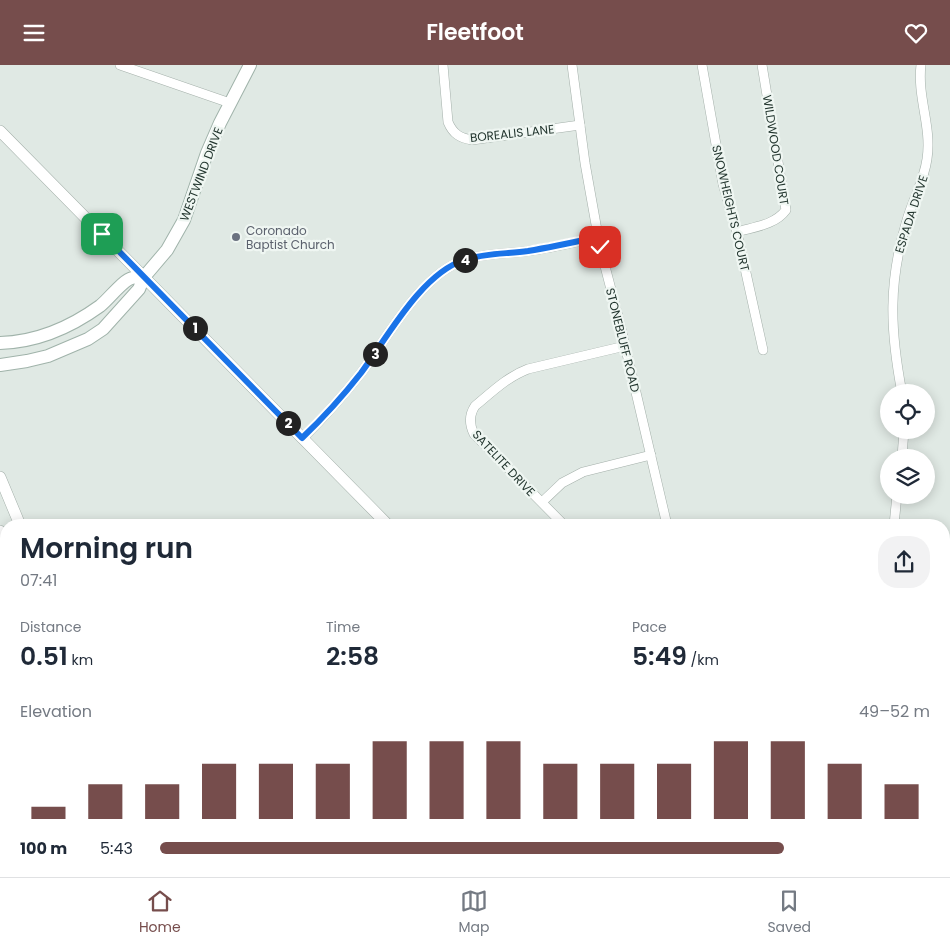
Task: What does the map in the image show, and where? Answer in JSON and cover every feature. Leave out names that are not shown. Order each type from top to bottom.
[{"type":"main road","name":"WESTWIND DRIVE","points":[[0,365],[48,356],[88,339],[103,329],[139,289],[144,277],[167,250],[184,220],[207,153],[250,65]]},
{"type":"main road","points":[[0,343],[34,338],[59,329],[102,305],[130,278],[144,277]]},
{"type":"street","points":[[120,65],[230,103]]},
{"type":"street","name":"BOREALIS LANE","points":[[443,65],[448,122],[453,131],[465,139],[472,140],[580,125]]},
{"type":"street","name":"STONEBLUFF ROAD","points":[[572,65],[598,237],[665,519]]},
{"type":"street","name":"SNOWHEIGHTS COURT","points":[[702,65],[723,184],[736,231],[763,350]]},
{"type":"street","name":"WILDWOOD COURT","points":[[736,231],[780,218],[786,210],[762,65]]},
{"type":"street","name":"ESPADA DRIVE","points":[[900,384],[892,332],[892,302],[898,252],[907,219],[924,174],[927,158],[928,133],[920,85],[922,65]]},
{"type":"street","points":[[0,131],[382,519]]},
{"type":"street","points":[[302,438],[348,389],[428,283],[440,272],[463,260],[544,248],[598,237]]},
{"type":"street","name":"SATELITE DRIVE","points":[[558,519],[474,434],[470,425],[472,410],[506,380],[516,374],[528,369],[625,346]]},
{"type":"street","points":[[542,502],[562,483],[577,475],[651,455]]},
{"type":"street","points":[[0,477],[18,519]]},
{"type":"street","points":[[895,519],[896,504]]},
{"type":"place","name":"Coronado Baptist Church","points":[[236,237]]},
{"type":"route","points":[[102,234],[302,438],[319,423],[348,389],[428,283],[440,272],[463,260],[559,246],[598,237],[600,247]]}]
